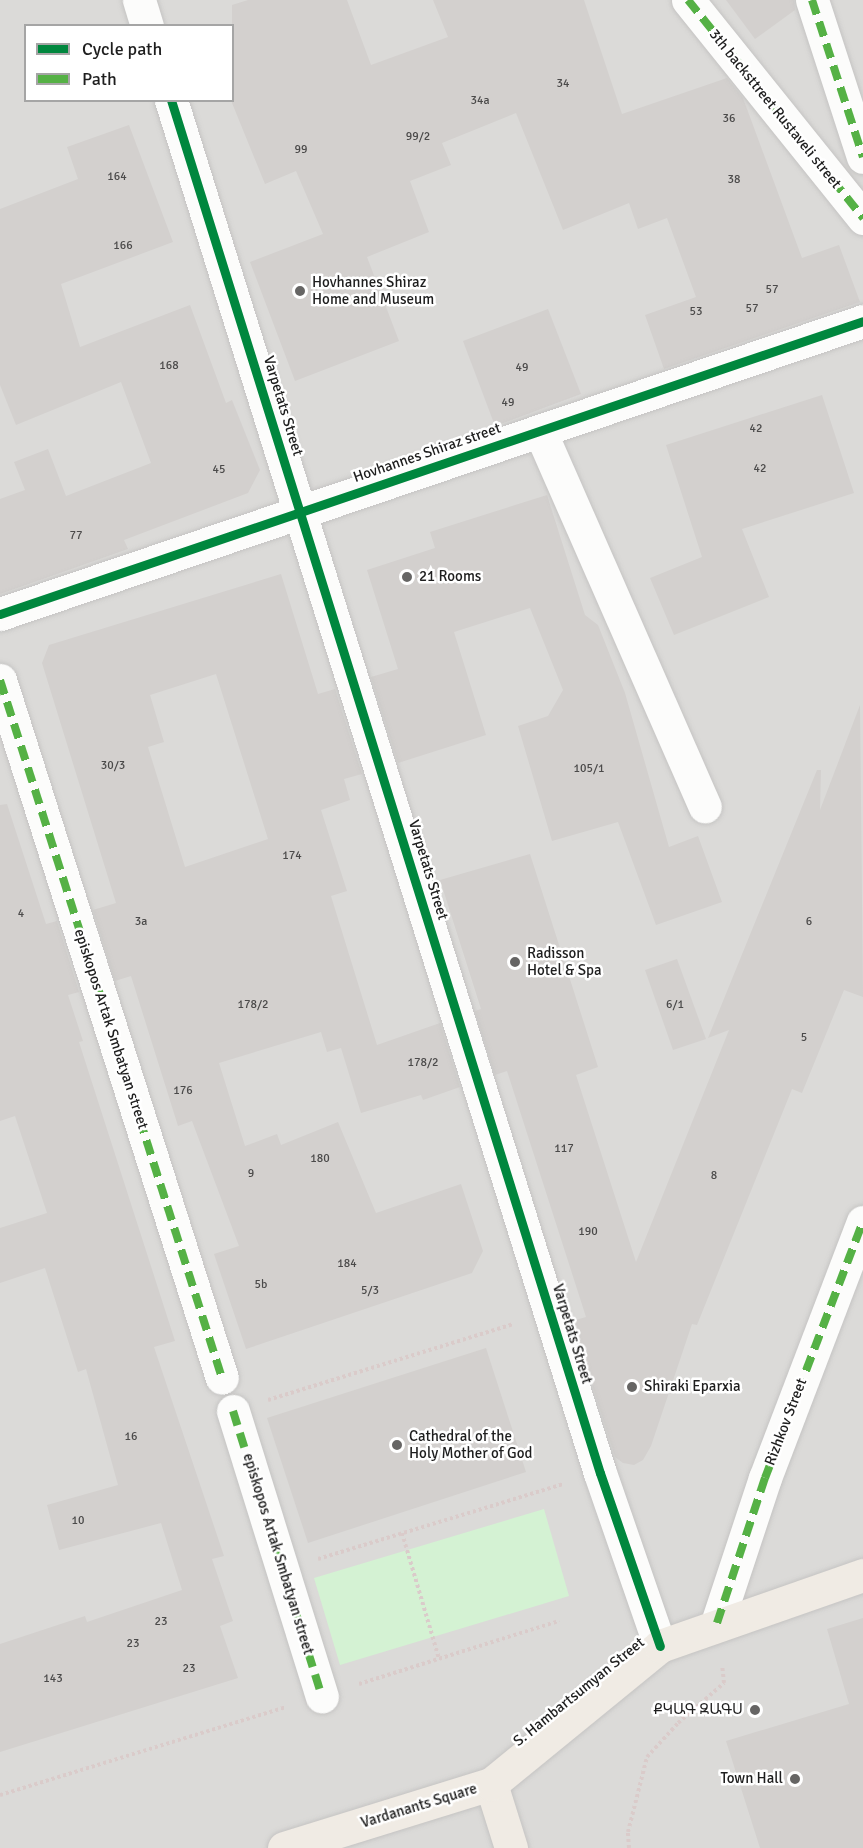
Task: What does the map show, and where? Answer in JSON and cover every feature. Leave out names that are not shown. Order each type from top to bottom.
[{"type":"main road","name":"S. Hambartsumyan Street","points":[[491,1784],[660,1646],[717,1623],[863,1575]]},
{"type":"main road","name":"Vardanants Square","points":[[284,1848],[491,1784],[511,1848]]},
{"type":"street","points":[[139,0],[146,24]]},
{"type":"street","name":"3th backsttreet Rustaveli street","points":[[688,0],[863,218]]},
{"type":"street","points":[[812,0],[863,157]]},
{"type":"street","name":"Varpetats Street","points":[[172,102],[600,1473],[660,1646]]},
{"type":"street","name":"Hovhannes Shiraz street","points":[[0,614],[863,321]]},
{"type":"street","points":[[540,431],[705,806]]},
{"type":"street","name":"episkopos Artak Smbatyan street","points":[[0,680],[222,1378]]},
{"type":"street","name":"Rizhkov Street","points":[[717,1623],[765,1478],[863,1222]]},
{"type":"street","name":"episkopos Artak Smbatyan street","points":[[233,1411],[322,1696]]},
{"type":"path","points":[[233,1411],[550,1312]]},
{"type":"path","points":[[283,1570],[600,1473]]},
{"type":"path","points":[[402,1533],[438,1659]]},
{"type":"path","points":[[0,1795],[559,1621]]},
{"type":"path","points":[[629,1848],[628,1832],[647,1757],[678,1723],[724,1683],[717,1623]]},
{"type":"shaded area","points":[[0,0],[863,0],[863,1848],[0,1848]]},
{"type":"green space","points":[[544,1509],[569,1596],[340,1665],[314,1578]]},
{"type":"building","points":[[248,0],[347,0],[371,65],[448,37],[433,0],[584,0],[622,114],[727,78],[743,98],[802,258],[839,245],[860,302],[664,369],[645,315],[696,297],[667,218],[638,229],[629,203],[563,230],[516,113],[442,143],[451,165],[410,181],[429,232],[367,257],[399,341],[295,381],[250,262],[323,234],[296,171],[265,184],[232,103],[234,102],[234,24],[232,24],[232,5]]},
{"type":"building","points":[[726,0],[794,0],[795,10],[755,39]]},
{"type":"building","points":[[129,125],[173,242],[61,284],[80,347],[190,305],[226,403],[232,400],[260,470],[248,493],[124,540],[128,549],[0,594],[0,499],[25,490],[14,462],[48,449],[66,496],[151,463],[121,382],[16,425],[0,385],[0,209],[78,179],[67,147]]},
{"type":"building","points":[[548,309],[581,394],[495,426],[463,341]]},
{"type":"building","points":[[822,395],[854,493],[742,529],[769,597],[674,635],[650,578],[702,557],[666,445]]},
{"type":"building","points":[[547,495],[585,615],[598,625],[625,693],[669,847],[698,836],[722,902],[656,925],[618,822],[552,841],[518,726],[548,716],[563,690],[530,608],[454,632],[486,735],[398,763],[371,677],[398,669],[367,570],[435,548],[430,532]]},
{"type":"building","points":[[281,574],[318,694],[335,689],[362,774],[344,779],[350,800],[321,810],[347,891],[331,896],[377,1045],[440,1023],[460,1087],[423,1100],[421,1095],[361,1113],[341,1048],[327,1052],[321,1032],[219,1063],[245,1146],[277,1134],[281,1145],[338,1122],[376,1213],[461,1184],[483,1251],[472,1273],[246,1349],[214,1254],[239,1246],[192,1121],[178,1126],[131,976],[115,981],[93,910],[116,903],[42,663],[49,645]],"holes":[[[216,674],[268,839],[185,867],[148,747],[164,742],[150,695]]]},
{"type":"building","points":[[860,705],[863,997],[844,990],[802,1093],[792,1089],[697,1325],[692,1324],[651,1446],[643,1460],[634,1465],[623,1463],[615,1457],[572,1321],[586,1317],[507,1071],[495,1075],[475,1011],[481,1009],[440,880],[530,854],[598,1067],[576,1075],[636,1262],[729,1030],[708,1038],[817,770],[821,770],[820,810]]},
{"type":"building","points":[[7,804],[46,924],[57,921],[79,992],[68,995],[83,1041],[79,1042],[175,1341],[154,1347],[224,1556],[212,1559],[233,1621],[220,1626],[238,1678],[0,1752],[0,1644],[85,1616],[87,1622],[182,1590],[161,1523],[59,1550],[47,1505],[118,1485],[86,1369],[78,1372],[45,1268],[0,1283],[0,1228],[47,1213],[15,1116],[0,1121],[0,805]]},
{"type":"building","points":[[677,959],[706,1039],[673,1050],[645,970]]},
{"type":"building","name":"Cathedral of the Holy Mother of God","points":[[486,1348],[526,1472],[308,1543],[267,1418]]},
{"type":"building","name":"Town Hall","points":[[863,1618],[863,1848],[760,1848],[726,1741],[849,1704],[827,1629]]},
{"type":"marked path","points":[[688,0],[863,218]]},
{"type":"marked path","points":[[812,0],[863,157]]},
{"type":"marked path","points":[[0,680],[222,1378]]},
{"type":"marked path","points":[[717,1623],[765,1478],[863,1222]]},
{"type":"marked path","points":[[233,1411],[322,1696]]},
{"type":"cycle path","points":[[172,102],[600,1473],[660,1646]]},
{"type":"cycle path","points":[[0,614],[863,321]]},
{"type":"place","name":"Hovhannes Shiraz Home and Museum","points":[[300,291]]},
{"type":"place","name":"21 Rooms","points":[[407,577]]},
{"type":"place","name":"Radisson Hotel & Spa","points":[[515,962]]},
{"type":"place","name":"Shiraki Eparxia","points":[[632,1387]]},
{"type":"place","name":"Cathedral of the Holy Mother of God","points":[[397,1445]]},
{"type":"place","name":"ՔԿԱԳ ԶԱԳՍ","points":[[755,1710]]},
{"type":"place","name":"Town Hall","points":[[795,1779]]}]
